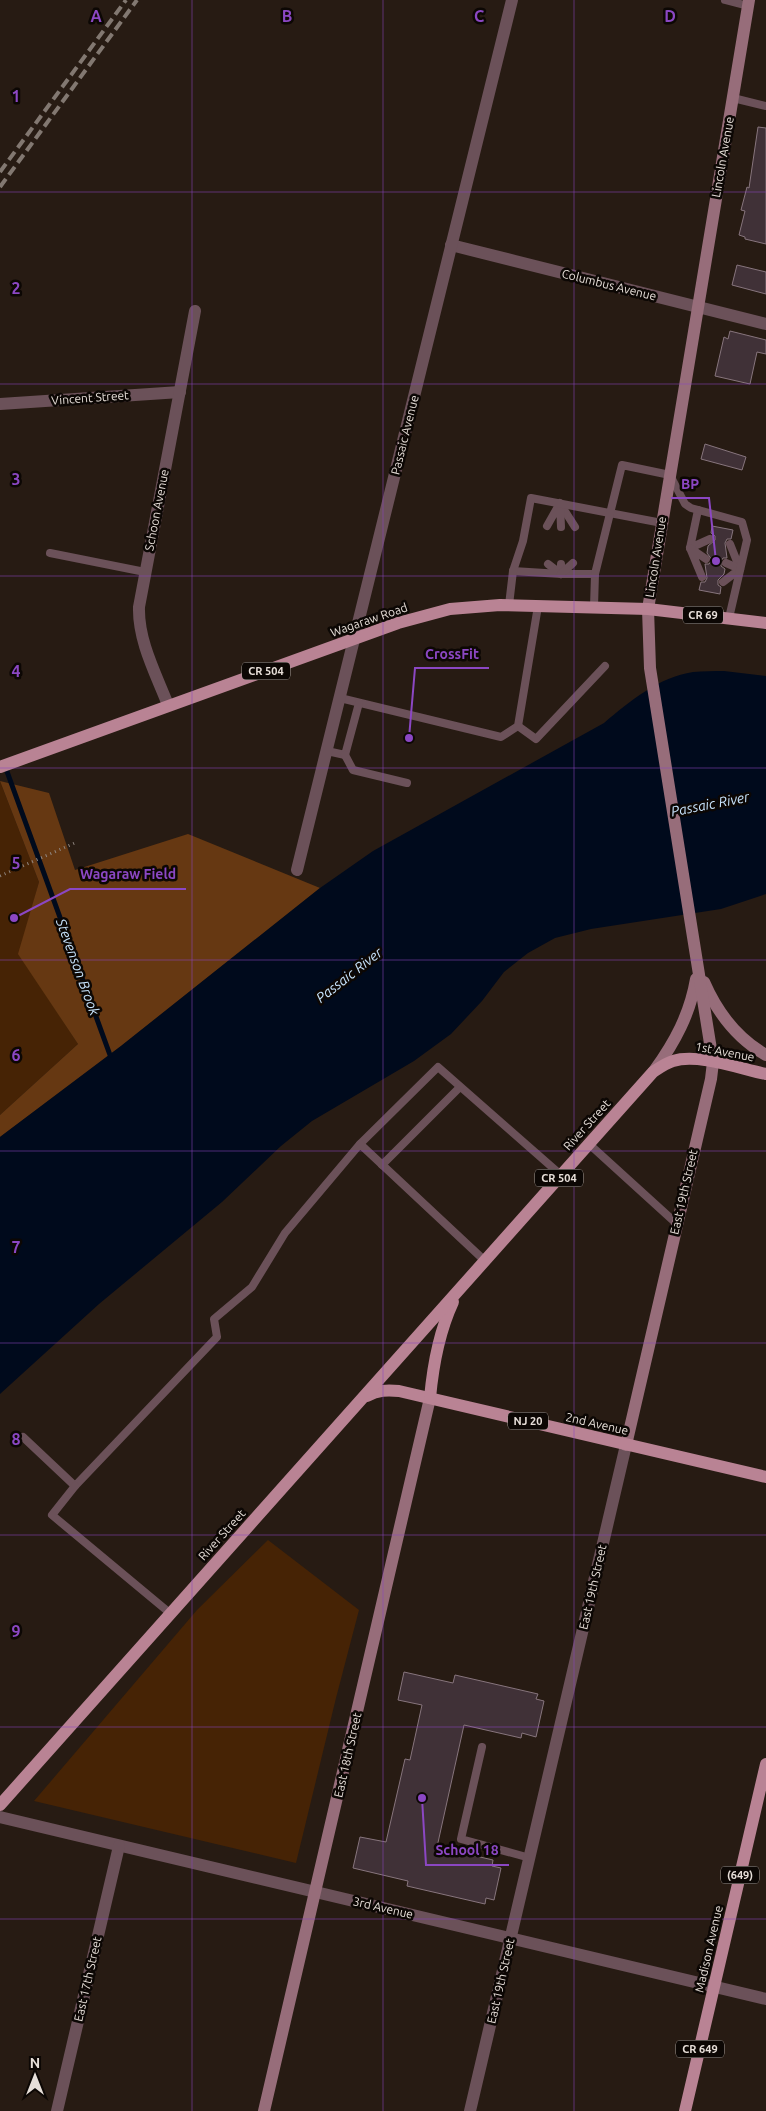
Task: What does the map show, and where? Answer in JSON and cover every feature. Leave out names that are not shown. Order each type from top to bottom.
[{"type":"main road","name":"Lincoln Avenue","points":[[698,966],[650,668],[648,609],[749,3]]},
{"type":"main road","name":"Wagaraw Road","points":[[0,768],[168,705],[407,620],[450,609],[509,605],[648,609],[766,623]]},
{"type":"main road","name":"CR 504","points":[[698,966],[708,991],[729,1024],[745,1040],[766,1055]]},
{"type":"main road","name":"East 19th Street","points":[[626,1444],[711,1079],[712,1062],[698,966]]},
{"type":"main road","name":"River Street","points":[[0,1805],[653,1072],[675,1039],[688,1012],[698,966]]},
{"type":"main road","name":"1st Avenue","points":[[653,1072],[674,1060],[686,1059],[712,1062],[766,1074]]},
{"type":"main road","name":"River Street","points":[[430,1398],[434,1367],[445,1320],[464,1283]]},
{"type":"main road","name":"2nd Avenue","points":[[363,1398],[375,1392],[386,1390],[430,1398],[766,1477]]},
{"type":"main road","name":"East 18th Street","points":[[264,2111],[430,1398]]},
{"type":"main road","name":"Madison Avenue","points":[[685,2111],[766,1764]]},
{"type":"street","name":"Passaic Avenue","points":[[297,870],[512,0]]},
{"type":"street","name":"Columbus Avenue","points":[[452,245],[766,324]]},
{"type":"street","name":"Schoon Avenue","points":[[168,705],[139,622],[139,607],[195,311]]},
{"type":"street","name":"Vincent Street","points":[[0,404],[180,392]]},
{"type":"street","name":"East 19th Street","points":[[470,2111],[626,1444]]},
{"type":"street","name":"3rd Avenue","points":[[0,1817],[766,1998]]},
{"type":"street","name":"East 17th Street","points":[[57,2111],[120,1846]]},
{"type":"lane","points":[[725,0],[749,3]]},
{"type":"lane","points":[[733,98],[766,106]]},
{"type":"lane","points":[[594,607],[595,574],[622,466],[670,475],[686,504],[691,508],[742,522],[748,540],[729,618]]},
{"type":"lane","points":[[509,605],[513,572],[524,541],[530,498],[662,522]]},
{"type":"lane","points":[[547,526],[560,503]]},
{"type":"lane","points":[[560,503],[561,527]]},
{"type":"lane","points":[[560,503],[575,527]]},
{"type":"lane","points":[[698,510],[690,548],[702,577]]},
{"type":"lane","points":[[690,548],[710,539]]},
{"type":"lane","points":[[730,544],[740,569]]},
{"type":"lane","points":[[690,548],[706,559]]},
{"type":"lane","points":[[50,554],[145,572]]},
{"type":"lane","points":[[561,574],[573,563]]},
{"type":"lane","points":[[726,563],[740,569]]},
{"type":"lane","points":[[548,564],[561,574]]},
{"type":"lane","points":[[561,564],[561,574]]},
{"type":"lane","points":[[722,582],[740,569]]},
{"type":"lane","points":[[513,572],[595,574]]},
{"type":"lane","points":[[340,698],[501,737],[518,726],[538,606]]},
{"type":"lane","points":[[518,726],[536,739],[605,666]]},
{"type":"lane","points":[[359,703],[345,755],[353,770],[407,783]]},
{"type":"lane","points":[[327,751],[345,755]]},
{"type":"lane","points":[[171,1614],[52,1515],[75,1486],[217,1337],[214,1320],[252,1287],[285,1233],[360,1144],[438,1067],[561,1175]]},
{"type":"lane","points":[[382,1165],[460,1087]]},
{"type":"lane","points":[[360,1144],[484,1260]]},
{"type":"lane","points":[[589,1144],[677,1224]]},
{"type":"lane","points":[[22,1437],[75,1486]]},
{"type":"lane","points":[[482,1747],[461,1839],[530,1858]]},
{"type":"path","points":[[0,876],[77,842]]},
{"type":"shaded area","points":[[0,781],[39,882],[19,954],[78,1044],[0,1115]]},
{"type":"shaded area","points":[[0,781],[49,793],[75,870],[188,834],[320,888],[121,1046],[0,1137],[0,1115],[78,1044],[18,954],[39,882]]},
{"type":"shaded area","points":[[268,1540],[359,1610],[296,1863],[34,1801],[197,1610]]},
{"type":"water","name":"Passaic River","points":[[724,671],[766,676],[766,894],[721,909],[591,929],[555,938],[528,953],[504,972],[482,1001],[451,1034],[414,1061],[312,1121],[281,1146],[222,1202],[99,1304],[0,1394],[0,1137],[121,1046],[320,888],[373,851],[604,723],[646,691],[668,679],[693,672]]},
{"type":"building","points":[[758,127],[766,128],[766,244],[745,239],[745,237],[739,235],[745,211],[741,210],[747,187],[749,188]]},
{"type":"building","points":[[737,265],[766,272],[766,294],[732,285]]},
{"type":"building","points":[[730,331],[766,340],[766,354],[757,352],[750,384],[715,376],[724,337],[728,339]]},
{"type":"building","points":[[705,444],[746,457],[742,470],[701,459]]},
{"type":"building","points":[[712,526],[733,530],[731,539],[727,539],[725,543],[727,558],[723,558],[721,561],[721,566],[725,569],[724,574],[718,580],[718,585],[721,587],[720,594],[699,590],[701,582],[705,582],[707,578],[705,564],[709,564],[712,560],[707,553],[708,546],[715,540],[715,536],[711,533]]},
{"type":"building","points":[[404,1672],[453,1683],[455,1675],[538,1694],[536,1699],[544,1701],[536,1737],[522,1733],[521,1738],[464,1725],[437,1847],[493,1860],[492,1866],[501,1868],[494,1900],[486,1898],[485,1904],[407,1886],[408,1881],[353,1868],[360,1837],[386,1842],[405,1759],[410,1760],[422,1705],[398,1700]]},
{"type":"waterway","name":"Stevenson Brook","points":[[5,766],[110,1055]]},
{"type":"railway","points":[[0,172],[126,0]]},
{"type":"railway","points":[[0,187],[137,0]]},
{"type":"place","name":"BP","points":[[716,561]]},
{"type":"place","name":"CrossFit","points":[[409,738]]},
{"type":"place","name":"Wagaraw Field","points":[[14,918]]},
{"type":"place","name":"School 18","points":[[422,1798]]}]
